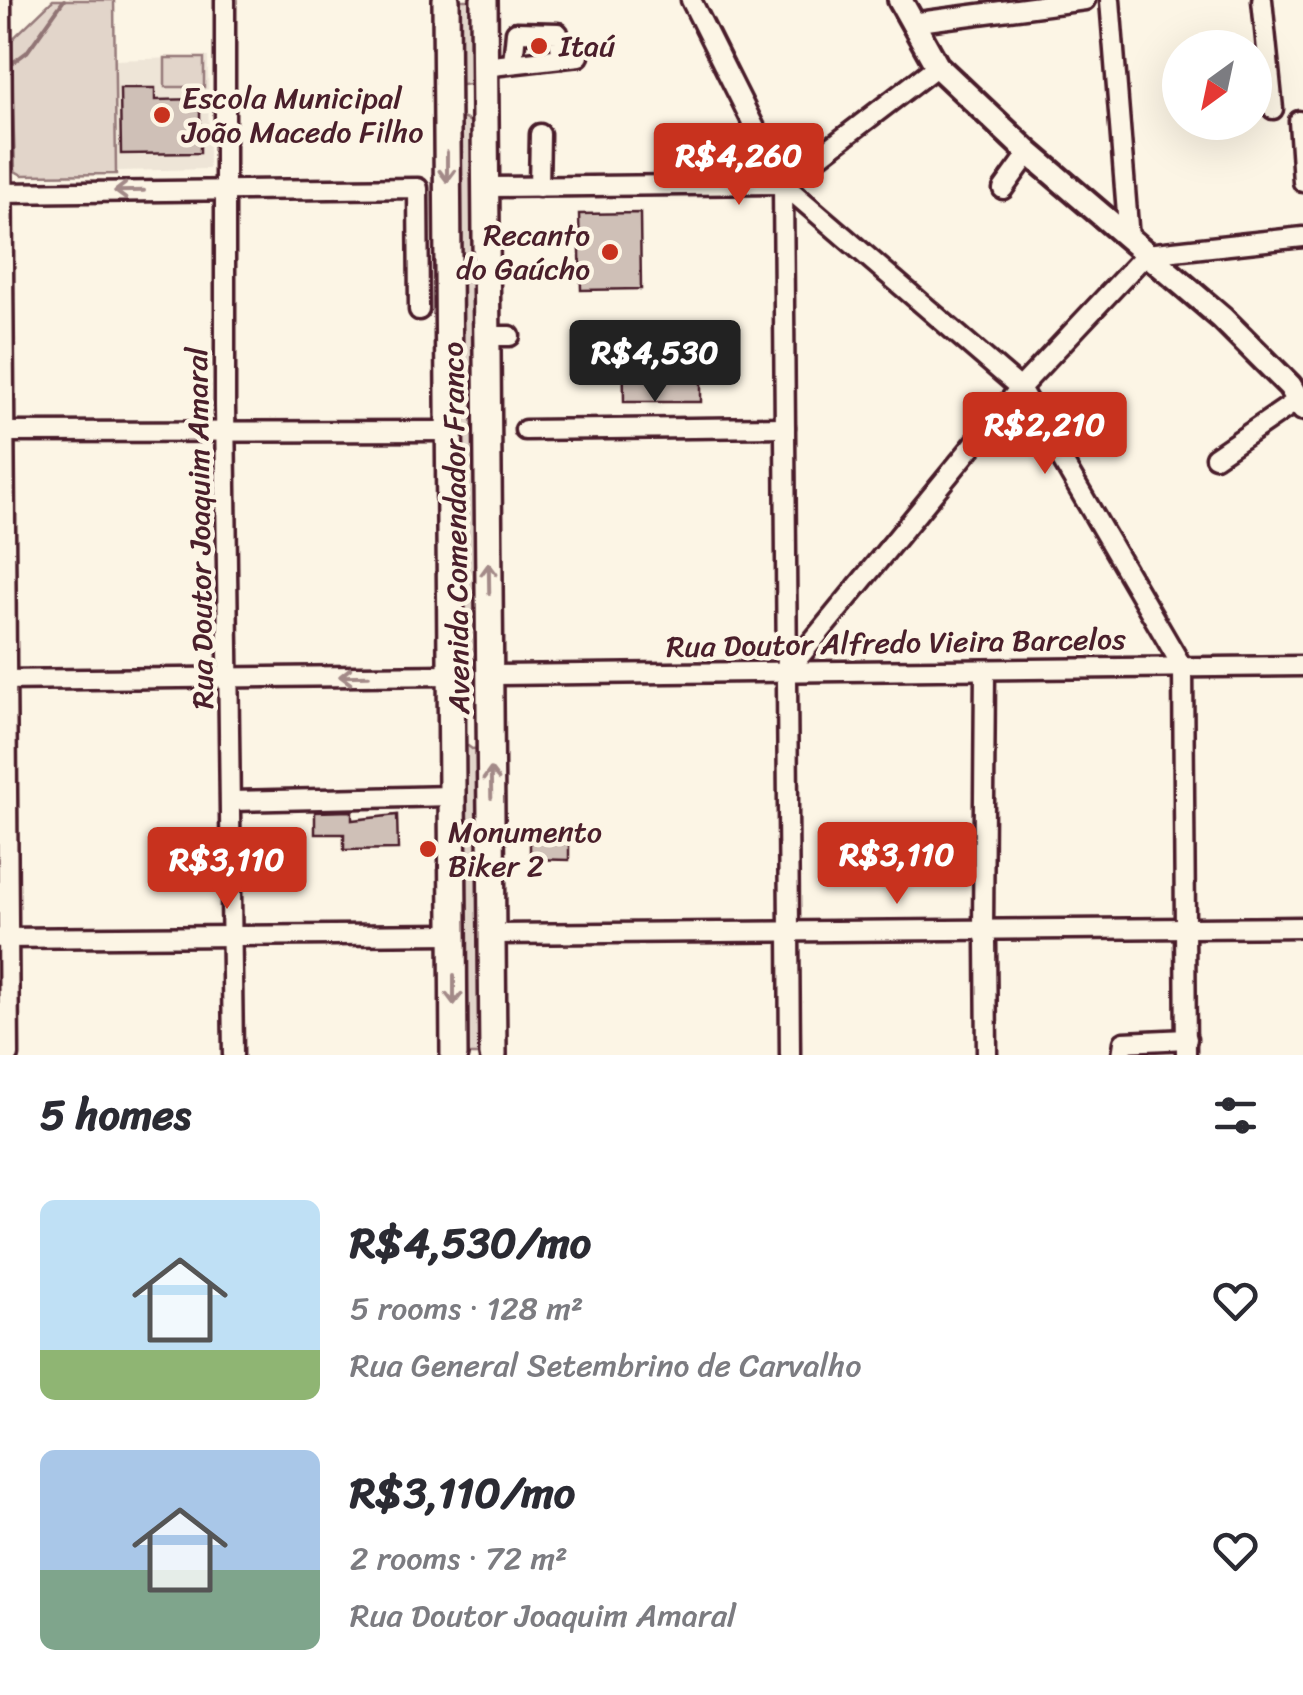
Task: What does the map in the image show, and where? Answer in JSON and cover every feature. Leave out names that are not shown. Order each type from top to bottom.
[{"type":"highway","name":"Avenida Comendador Franco","points":[[446,0],[454,1055]]},
{"type":"highway","name":"Avenida Comendador Franco","points":[[484,0],[486,187],[498,336],[490,675],[494,1055]]},
{"type":"highway","points":[[446,117],[472,114],[485,129]]},
{"type":"highway","points":[[452,718],[464,732],[473,734],[482,732],[490,718]]},
{"type":"main road","points":[[900,0],[938,66],[1029,153],[1222,318],[1297,391]]},
{"type":"street","points":[[0,0],[4,938],[9,1055]]},
{"type":"street","name":"Rua Doutor Joaquim Amaral","points":[[225,0],[225,431],[233,1055]]},
{"type":"street","points":[[691,0],[783,184],[1020,388],[1184,668],[1186,1047],[1124,1042],[1122,1055]]},
{"type":"street","points":[[911,23],[991,6],[1084,0]]},
{"type":"street","points":[[787,672],[1137,247],[1110,0]]},
{"type":"street","points":[[1262,0],[1273,108]]},
{"type":"street","points":[[484,67],[512,64],[571,57],[558,32],[516,32],[512,64]]},
{"type":"street","points":[[486,187],[783,184],[938,66]]},
{"type":"street","points":[[1299,121],[1303,182]]},
{"type":"street","points":[[539,187],[540,134]]},
{"type":"street","points":[[1003,189],[1029,153]]},
{"type":"street","points":[[783,184],[790,1055]]},
{"type":"street","points":[[1,193],[418,188],[419,310]]},
{"type":"street","points":[[1137,247],[1303,238]]},
{"type":"street","points":[[1215,457],[1297,391]]},
{"type":"street","points":[[525,430],[785,427]]},
{"type":"street","points":[[2,432],[449,431]]},
{"type":"street","name":"Rua Doutor Alfredo Vieira Barcelos","points":[[490,675],[1303,666]]},
{"type":"street","points":[[985,670],[983,930],[988,1055]]},
{"type":"street","points":[[3,680],[451,675]]},
{"type":"street","points":[[231,801],[452,796]]},
{"type":"street","points":[[492,934],[1303,927]]},
{"type":"street","points":[[4,938],[453,934]]},
{"type":"shaded area","points":[[53,0],[114,0],[116,174],[22,175],[15,171],[12,75],[0,88],[0,51]]},
{"type":"shaded area","points":[[454,0],[476,0],[474,88],[469,84],[455,86]]},
{"type":"shaded area","name":"Escola Municipal João Macedo Filho","points":[[208,57],[209,169],[116,171],[114,60]]},
{"type":"shaded area","points":[[165,58],[204,58],[204,87],[165,87]]},
{"type":"shaded area","points":[[456,120],[474,123],[478,697],[465,691],[465,561],[459,488]]},
{"type":"shaded area","points":[[461,741],[472,749],[481,748],[484,1055],[463,1055]]},
{"type":"building","points":[[120,88],[155,88],[155,100],[200,99],[200,153],[121,154]]},
{"type":"building","name":"Recanto do Gaúcho","points":[[640,213],[641,289],[581,290],[579,214]]},
{"type":"building","points":[[623,328],[701,328],[701,402],[624,402]]},
{"type":"building","points":[[352,811],[352,820],[397,815],[398,849],[344,850],[344,834],[315,834],[315,812]]},
{"type":"building","points":[[530,827],[569,828],[569,860],[530,859]]},
{"type":"waterway","points":[[7,67],[27,52],[64,0]]},
{"type":"place","name":"Itaú","points":[[539,46]]},
{"type":"place","name":"Escola Municipal João Macedo Filho","points":[[162,115]]},
{"type":"place","name":"Recanto do Gaúcho","points":[[610,252]]},
{"type":"place","name":"Monumento Biker 2","points":[[428,849]]}]
